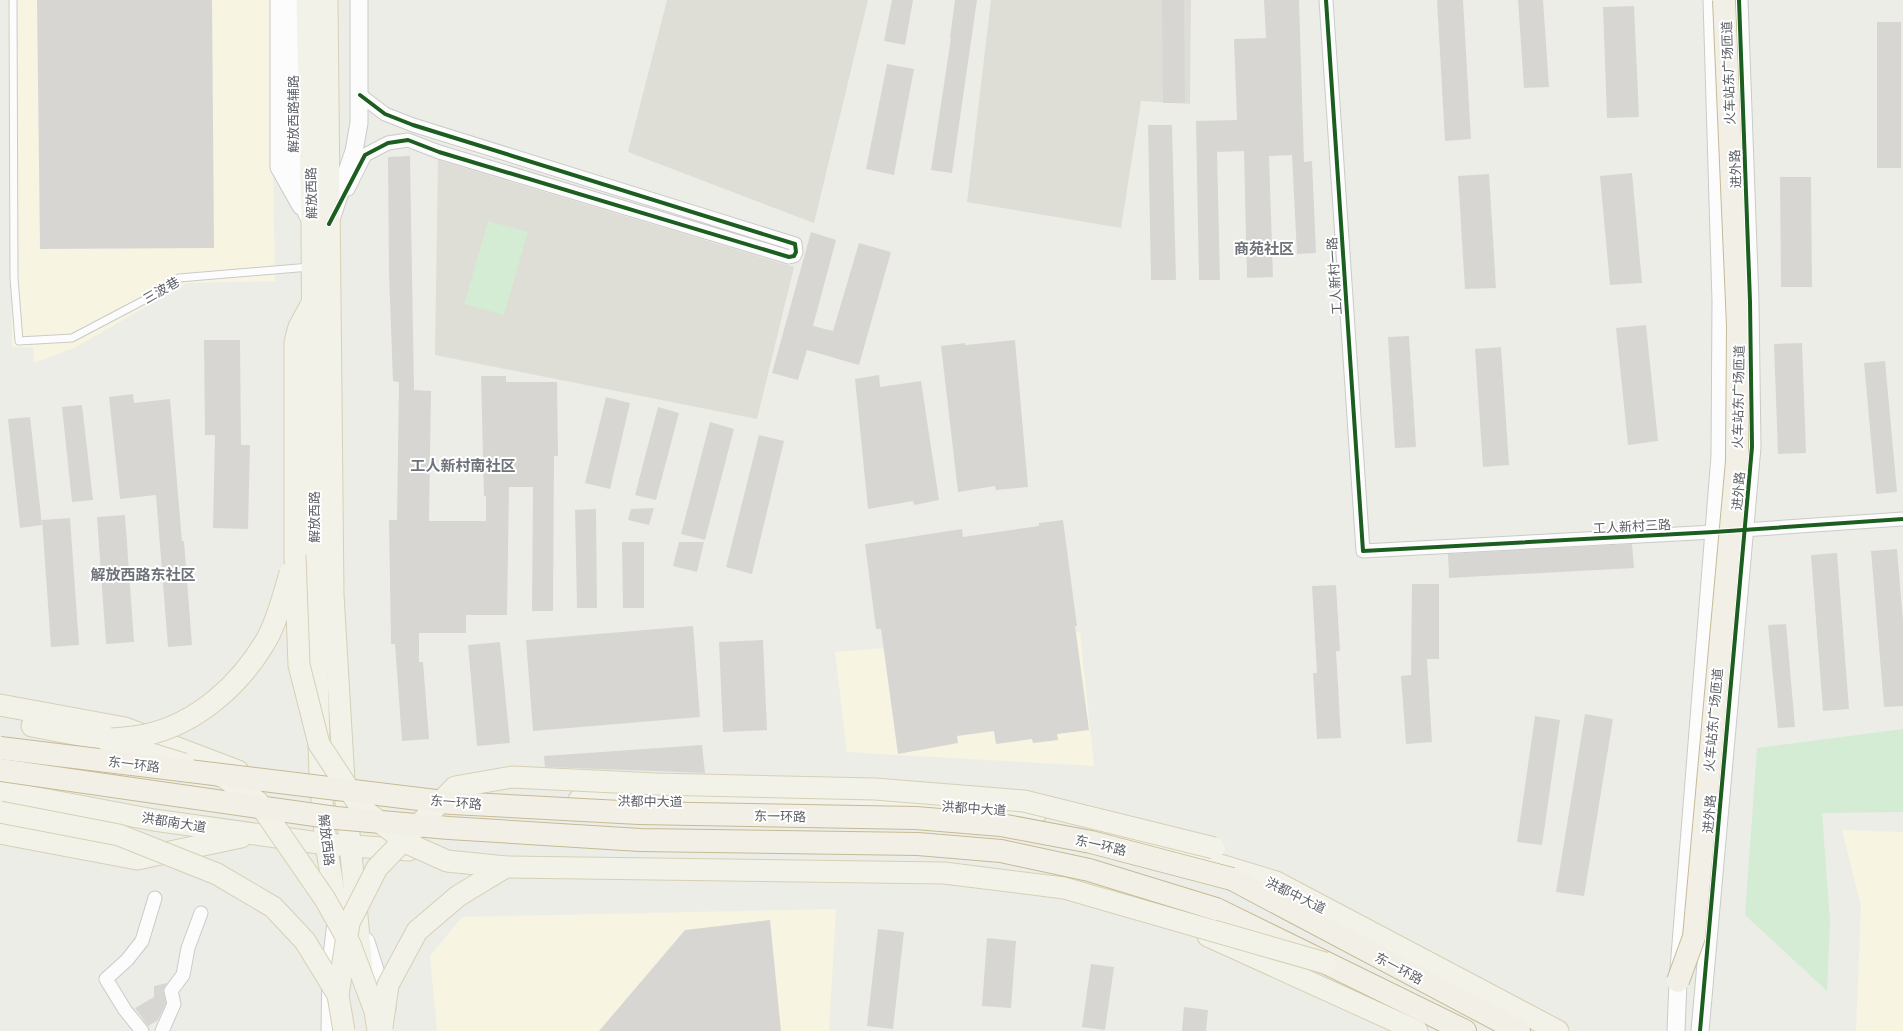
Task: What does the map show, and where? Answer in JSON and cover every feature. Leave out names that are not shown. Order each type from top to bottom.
[{"type":"highway","name":"火车站东广场匝道","points":[[1678,981],[1694,937],[1737,461],[1738,326],[1724,0]]},
{"type":"highway","name":"东一环路","points":[[0,748],[452,803],[639,813],[916,818],[1001,825],[1091,842],[1232,879],[1519,1031]]},
{"type":"highway","name":"东一环路","points":[[0,770],[336,818],[449,828],[640,840],[918,844],[1001,851],[1089,870],[1216,909],[1465,1031]]},
{"type":"main road","name":"解放西路辅路","points":[[293,0],[293,165],[320,225]]},
{"type":"main road","name":"解放西路","points":[[307,0],[320,225],[333,595],[344,781],[349,846],[370,1031]]},
{"type":"main road","name":"解放西路","points":[[327,0],[320,225],[312,266],[314,554],[320,778],[326,844],[338,912],[354,1031]]},
{"type":"main road","points":[[320,225],[331,0]]},
{"type":"main road","points":[[312,303],[298,327],[295,342],[295,555],[299,665],[319,744],[361,808],[409,844],[447,861],[506,867],[944,873],[1064,888],[1325,963]]},
{"type":"main road","points":[[106,740],[146,735],[184,720],[218,699],[247,670],[269,635],[283,597],[295,555]]},
{"type":"main road","points":[[0,705],[125,728],[238,771]]},
{"type":"main road","points":[[0,719],[106,740],[224,777],[258,802],[321,893],[350,944],[375,1011],[378,1031]]},
{"type":"main road","points":[[0,739],[238,771],[344,781]]},
{"type":"main road","points":[[344,1031],[338,995],[349,923],[377,868],[455,787],[512,777],[656,784],[875,789],[1024,801],[1214,848],[1310,884],[1576,1031]]},
{"type":"main road","name":"洪都中大道","points":[[344,781],[449,794],[546,800],[935,805],[1024,811],[1072,820],[1276,882],[1558,1031]]},
{"type":"main road","name":"洪都南大道","points":[[0,790],[154,820],[349,846]]},
{"type":"main road","points":[[0,812],[120,835],[217,874],[273,907],[305,941],[338,995]]},
{"type":"main road","points":[[0,833],[137,859],[255,834]]},
{"type":"main road","points":[[349,846],[494,856],[701,864],[932,865],[1016,873],[1102,890],[1216,939],[1417,1031]]},
{"type":"main road","points":[[382,1031],[388,985],[417,931],[458,896],[506,867]]},
{"type":"main road","points":[[331,1031],[332,965],[338,912]]},
{"type":"main road","points":[[357,919],[388,1015],[391,1031]]},
{"type":"street","points":[[280,0],[279,167],[320,225]]},
{"type":"street","points":[[320,225],[354,151],[359,123],[359,0]]},
{"type":"street","name":"工人新村一路","points":[[1326,0],[1363,551]]},
{"type":"street","name":"进外路","points":[[1676,1031],[1678,981],[1720,456],[1721,301],[1712,0]]},
{"type":"street","name":"进外路","points":[[1700,1031],[1752,447],[1750,302],[1739,0]]},
{"type":"street","points":[[320,225],[365,155],[388,143],[408,140],[439,152],[789,257],[794,256],[796,252],[795,244],[413,125],[385,114],[360,95]]},
{"type":"street","name":"工人新村三路","points":[[1363,551],[1714,532],[1903,518]]},
{"type":"street","points":[[142,1031],[125,1010],[106,979],[127,960],[142,941],[155,898]]},
{"type":"street","points":[[162,1031],[174,1004],[171,990],[183,975],[188,948],[201,913]]},
{"type":"lane","name":"三波巷","points":[[13,0],[14,278],[19,341],[72,338],[152,296],[179,278],[312,266]]},
{"type":"shaded area","points":[[8,0],[270,0],[275,281],[187,283],[76,347],[34,363],[33,347],[12,347]]},
{"type":"shaded area","points":[[667,0],[868,0],[814,223],[628,152]]},
{"type":"shaded area","points":[[991,0],[1191,0],[1190,104],[1141,101],[1121,228],[967,202]]},
{"type":"shaded area","points":[[438,160],[794,267],[757,419],[435,355]]},
{"type":"shaded area","points":[[1080,632],[1094,766],[847,752],[835,652]]},
{"type":"shaded area","points":[[1842,830],[1903,832],[1903,1031],[1856,1031],[1861,906]]},
{"type":"shaded area","points":[[836,909],[829,1031],[437,1031],[430,956],[462,917]]},
{"type":"green space","points":[[488,221],[528,232],[504,315],[464,304]]},
{"type":"green space","points":[[1903,729],[1903,812],[1822,813],[1830,921],[1827,991],[1745,915],[1757,748]]},
{"type":"building","points":[[37,0],[212,0],[214,248],[40,249]]},
{"type":"building","points":[[892,0],[913,0],[905,45],[884,41]]},
{"type":"building","points":[[955,0],[977,0],[952,173],[931,170],[951,38]]},
{"type":"building","points":[[1162,0],[1184,0],[1185,103],[1163,103]]},
{"type":"building","points":[[1264,0],[1299,0],[1304,162],[1312,161],[1316,253],[1297,254],[1292,155],[1269,156],[1273,277],[1247,278],[1244,151],[1217,152],[1220,280],[1199,280],[1196,121],[1237,120],[1234,39],[1266,38]]},
{"type":"building","points":[[1437,0],[1463,0],[1471,139],[1445,141]]},
{"type":"building","points":[[1518,0],[1543,0],[1549,87],[1524,88]]},
{"type":"building","points":[[1634,6],[1639,117],[1607,118],[1603,7]]},
{"type":"building","points":[[1877,22],[1901,22],[1901,168],[1877,168]]},
{"type":"building","points":[[887,64],[914,69],[894,175],[866,169]]},
{"type":"building","points":[[1148,125],[1172,125],[1176,280],[1151,280]]},
{"type":"building","points":[[410,156],[414,390],[431,391],[429,521],[486,521],[481,376],[506,376],[506,382],[557,382],[558,456],[554,456],[553,611],[532,611],[533,487],[509,487],[507,615],[466,615],[466,633],[419,633],[419,662],[423,662],[429,739],[402,741],[395,644],[391,644],[389,520],[397,520],[399,382],[393,381],[389,274],[388,157]]},
{"type":"building","points":[[1632,173],[1642,283],[1610,285],[1600,176]]},
{"type":"building","points":[[1489,174],[1496,288],[1465,289],[1458,176]]},
{"type":"building","points":[[1780,177],[1811,177],[1812,287],[1781,287]]},
{"type":"building","points":[[811,232],[836,240],[813,326],[833,331],[859,243],[891,252],[859,365],[807,350],[798,380],[772,373]]},
{"type":"building","points":[[1646,325],[1658,441],[1628,445],[1616,328]]},
{"type":"building","points":[[1409,336],[1416,447],[1395,448],[1388,337]]},
{"type":"building","points":[[204,340],[240,340],[241,445],[250,445],[248,529],[213,528],[215,435],[205,435]]},
{"type":"building","points":[[1015,340],[1028,487],[996,490],[995,486],[958,492],[941,346]]},
{"type":"building","points":[[1802,343],[1806,453],[1778,454],[1774,344]]},
{"type":"building","points":[[1501,347],[1509,465],[1483,467],[1475,349]]},
{"type":"building","points":[[1885,361],[1897,492],[1876,494],[1864,363]]},
{"type":"building","points":[[879,375],[880,387],[921,381],[939,500],[914,505],[913,501],[868,509],[855,379]]},
{"type":"building","points":[[133,394],[134,403],[170,399],[182,541],[184,541],[192,645],[168,647],[156,495],[120,499],[109,397]]},
{"type":"building","points":[[606,397],[630,403],[610,489],[585,483]]},
{"type":"building","points":[[82,405],[93,500],[72,502],[62,407]]},
{"type":"building","points":[[658,407],[679,413],[656,500],[635,495]]},
{"type":"building","points":[[30,417],[42,525],[20,528],[8,419]]},
{"type":"building","points":[[710,422],[734,429],[705,540],[681,534]]},
{"type":"building","points":[[759,435],[784,441],[752,574],[726,567]]},
{"type":"building","points":[[654,508],[649,525],[628,520],[631,509]]},
{"type":"building","points":[[596,509],[597,608],[577,608],[575,510]]},
{"type":"building","points":[[125,515],[134,642],[106,644],[97,517]]},
{"type":"building","points":[[70,518],[79,645],[51,647],[42,520]]},
{"type":"building","points":[[1063,520],[1089,730],[1057,734],[1058,740],[1033,743],[1032,739],[996,744],[994,731],[957,736],[958,743],[898,754],[881,629],[876,629],[865,544],[962,529],[963,537],[1039,526],[1039,523]]},
{"type":"building","points":[[622,542],[644,542],[644,608],[623,608]]},
{"type":"building","points":[[679,542],[704,542],[697,572],[673,566]]},
{"type":"building","points":[[1632,544],[1634,568],[1449,578],[1448,554]]},
{"type":"building","points":[[1897,549],[1903,621],[1903,706],[1884,707],[1871,551]]},
{"type":"building","points":[[1837,553],[1849,709],[1823,711],[1811,555]]},
{"type":"building","points":[[1412,584],[1439,584],[1439,659],[1427,659],[1432,742],[1406,744],[1401,676],[1411,675]]},
{"type":"building","points":[[1336,585],[1340,651],[1336,651],[1341,738],[1317,739],[1313,673],[1317,673],[1312,586]]},
{"type":"building","points":[[1786,624],[1795,727],[1778,728],[1768,625]]},
{"type":"building","points":[[693,626],[700,717],[533,731],[526,640]]},
{"type":"building","points":[[763,640],[767,730],[723,732],[719,642]]},
{"type":"building","points":[[500,642],[510,743],[477,746],[468,645]]},
{"type":"building","points":[[1585,714],[1613,719],[1584,896],[1556,892]]},
{"type":"building","points":[[1535,716],[1560,720],[1542,845],[1517,842]]},
{"type":"building","points":[[702,745],[705,773],[545,767],[544,756]]},
{"type":"building","points":[[770,920],[781,1031],[599,1031],[685,930]]},
{"type":"building","points":[[878,929],[904,932],[893,1029],[867,1026]]},
{"type":"building","points":[[987,938],[1016,941],[1011,1008],[982,1006]]},
{"type":"building","points":[[1091,964],[1114,967],[1105,1030],[1082,1027]]},
{"type":"building","points":[[167,983],[163,990],[166,1003],[158,1020],[148,1026],[135,1008],[154,997],[154,986]]},
{"type":"building","points":[[1184,1007],[1208,1010],[1206,1031],[1182,1031]]},
{"type":"cycle path","points":[[1326,0],[1363,551],[1714,532],[1903,519]]},
{"type":"cycle path","points":[[1700,1031],[1752,447],[1750,302],[1739,0]]},
{"type":"cycle path","points":[[329,224],[365,155],[388,143],[408,140],[439,152],[789,257],[794,256],[796,252],[795,244],[413,125],[385,114],[360,95]]},
{"type":"district","name":"商苑社区","points":[[1264,249]]},
{"type":"district","name":"工人新村南社区","points":[[463,466]]},
{"type":"district","name":"解放西路东社区","points":[[143,575]]}]
